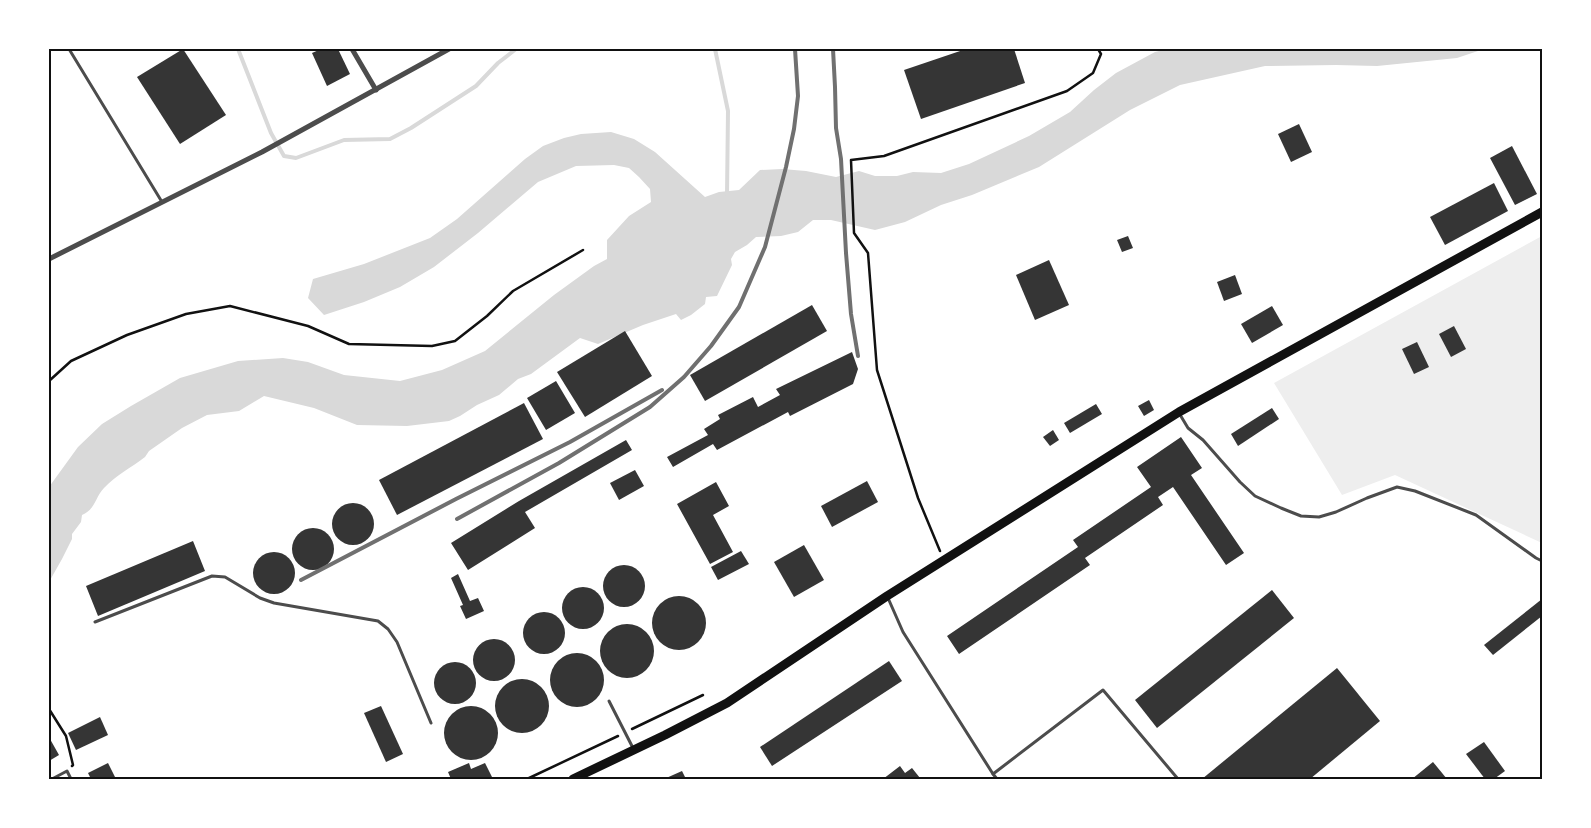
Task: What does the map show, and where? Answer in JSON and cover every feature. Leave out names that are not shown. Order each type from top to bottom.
[{"type":"main road","points":[[572,779],[727,703],[888,596],[1178,412],[1542,212]]},
{"type":"street","points":[[352,49],[376,90]]},
{"type":"street","points":[[49,259],[262,152],[449,49]]},
{"type":"lane","points":[[69,49],[162,202]]},
{"type":"lane","points":[[1178,412],[1188,428],[1203,440],[1240,482],[1255,496],[1280,508],[1301,516],[1319,517],[1336,512],[1396,487],[1415,490],[1476,516],[1542,561]]},
{"type":"lane","points":[[95,622],[212,576],[226,577],[260,598],[274,602],[378,622],[388,629],[397,642],[431,723]]},
{"type":"lane","points":[[888,596],[903,632],[997,779]]},
{"type":"lane","points":[[993,774],[1103,690],[1178,779]]},
{"type":"lane","points":[[609,702],[634,750]]},
{"type":"lane","points":[[52,779],[67,771],[71,779]]},
{"type":"path","points":[[944,560],[918,498],[877,370],[868,253],[854,233],[850,160],[884,156],[1067,91],[1093,73],[1101,54],[1098,49]]},
{"type":"path","points":[[49,381],[72,361],[127,335],[186,314],[230,306],[308,326],[349,344],[432,346],[455,341],[487,316],[513,291],[584,250]]},
{"type":"path","points":[[528,779],[702,695]]},
{"type":"path","points":[[49,709],[66,736],[73,764],[67,771]]},
{"type":"shaded area","points":[[1167,49],[1484,49],[1457,58],[1377,66],[1265,66],[1180,85],[1130,110],[1039,167],[972,195],[941,205],[905,222],[875,230],[831,220],[813,220],[798,232],[781,236],[756,237],[735,252],[731,259],[732,265],[717,296],[706,297],[705,304],[691,315],[681,320],[676,314],[643,325],[598,344],[580,338],[531,374],[518,379],[499,395],[449,421],[407,426],[357,425],[314,408],[264,396],[239,411],[207,415],[182,428],[149,451],[145,457],[101,491],[90,510],[82,515],[81,522],[72,534],[72,539],[49,582],[49,487],[78,447],[102,424],[131,406],[180,378],[238,361],[283,358],[308,362],[344,375],[400,381],[442,370],[485,351],[554,295],[594,266],[607,259],[607,240],[629,216],[651,202],[650,189],[629,168],[614,165],[576,166],[538,182],[478,233],[434,267],[400,287],[364,302],[324,315],[308,298],[313,279],[364,264],[430,238],[457,219],[525,159],[543,146],[581,134],[611,132],[634,139],[655,152],[705,197],[719,192],[739,190],[760,170],[806,171],[836,177],[859,171],[875,176],[897,176],[913,172],[941,173],[969,164],[1029,136],[1070,112],[1116,73],[1155,52]]},
{"type":"shaded area","points":[[1542,236],[1542,543],[1395,475],[1342,495],[1274,383]]},
{"type":"building","points":[[183,49],[226,115],[180,144],[137,77]]},
{"type":"building","points":[[321,49],[338,49],[350,74],[327,86],[312,53]]},
{"type":"building","points":[[966,49],[1014,49],[1025,83],[921,119],[904,70]]},
{"type":"building","points":[[1299,124],[1312,152],[1291,162],[1278,134]]},
{"type":"building","points":[[1512,146],[1537,194],[1515,205],[1490,158]]},
{"type":"building","points":[[1494,183],[1508,211],[1445,245],[1430,217]]},
{"type":"building","points":[[1128,236],[1133,248],[1122,252],[1117,240]]},
{"type":"building","points":[[1049,260],[1069,305],[1035,320],[1016,275]]},
{"type":"building","points":[[1235,275],[1242,294],[1224,301],[1217,282]]},
{"type":"building","points":[[812,305],[827,331],[705,401],[690,375]]},
{"type":"building","points":[[1272,306],[1283,325],[1252,343],[1241,324]]},
{"type":"building","points":[[1454,326],[1466,349],[1451,357],[1439,334]]},
{"type":"building","points":[[625,331],[652,376],[585,417],[557,372]]},
{"type":"building","points":[[1417,342],[1429,367],[1414,374],[1402,349]]},
{"type":"building","points":[[852,352],[858,369],[853,384],[790,416],[788,412],[717,450],[713,444],[673,467],[667,457],[708,435],[704,429],[720,419],[718,415],[753,397],[758,407],[780,395],[776,389]]},
{"type":"building","points":[[556,381],[575,413],[546,430],[527,398]]},
{"type":"building","points":[[1149,400],[1154,410],[1144,416],[1138,406]]},
{"type":"building","points":[[524,403],[543,439],[397,515],[379,480]]},
{"type":"building","points":[[1096,404],[1102,414],[1070,433],[1064,423]]},
{"type":"building","points":[[1272,408],[1279,419],[1238,446],[1231,434]]},
{"type":"building","points":[[1053,430],[1059,440],[1050,446],[1043,437]]},
{"type":"building","points":[[1181,437],[1202,468],[1191,475],[1244,553],[1226,565],[1173,487],[1158,497],[1163,505],[1085,558],[1090,565],[959,654],[947,636],[1078,547],[1073,540],[1151,487],[1137,467]]},
{"type":"building","points":[[626,440],[632,450],[525,512],[535,528],[468,570],[451,543],[519,501]]},
{"type":"building","points":[[635,470],[644,486],[619,500],[610,483]]},
{"type":"building","points":[[867,481],[878,502],[832,527],[821,506]]},
{"type":"building","points":[[716,482],[729,506],[713,515],[733,552],[710,564],[677,504]]},
{"type":"building","points":[[357,503],[365,506],[371,512],[374,524],[371,536],[365,542],[349,545],[341,542],[335,536],[332,520],[335,512],[341,506]]},
{"type":"building","points":[[317,528],[325,531],[331,537],[334,549],[331,561],[325,567],[309,570],[301,567],[295,561],[292,545],[295,537],[301,531]]},
{"type":"building","points":[[193,541],[205,571],[98,616],[86,586]]},
{"type":"building","points":[[804,545],[824,580],[794,597],[774,562]]},
{"type":"building","points":[[741,551],[749,564],[718,580],[711,567]]},
{"type":"building","points":[[278,552],[286,555],[292,561],[295,573],[292,585],[286,591],[270,594],[262,591],[256,585],[253,569],[256,561],[262,555]]},
{"type":"building","points":[[624,565],[639,571],[645,586],[639,601],[624,607],[609,601],[603,586],[609,571]]},
{"type":"building","points":[[458,574],[470,601],[478,598],[484,611],[466,619],[460,606],[463,605],[451,578]]},
{"type":"building","points":[[583,587],[598,593],[604,608],[598,623],[583,629],[568,623],[562,608],[568,593]]},
{"type":"building","points":[[1272,590],[1294,618],[1157,728],[1135,700]]},
{"type":"building","points":[[679,596],[689,598],[698,604],[704,613],[706,623],[704,633],[698,642],[689,648],[679,650],[669,648],[660,642],[654,633],[652,623],[654,613],[660,604],[669,598]]},
{"type":"building","points":[[1542,599],[1542,616],[1493,655],[1484,645]]},
{"type":"building","points":[[544,612],[559,618],[565,633],[559,648],[544,654],[529,648],[523,633],[529,618]]},
{"type":"building","points":[[627,624],[637,626],[646,632],[652,641],[654,651],[652,661],[646,670],[637,676],[627,678],[617,676],[608,670],[602,661],[600,651],[602,641],[608,632],[617,626]]},
{"type":"building","points":[[494,639],[509,645],[515,660],[509,675],[494,681],[479,675],[473,660],[479,645]]},
{"type":"building","points":[[577,653],[587,655],[596,661],[602,670],[604,680],[602,690],[596,699],[587,705],[577,707],[567,705],[558,699],[552,690],[550,680],[552,670],[558,661],[567,655]]},
{"type":"building","points":[[889,661],[902,681],[772,766],[760,747]]},
{"type":"building","points":[[455,662],[470,668],[476,683],[470,698],[455,704],[440,698],[434,683],[440,668]]},
{"type":"building","points":[[1337,668],[1380,721],[1310,779],[1202,779]]},
{"type":"building","points":[[522,679],[532,681],[541,687],[547,696],[549,706],[547,716],[541,725],[532,731],[522,733],[512,731],[503,725],[497,716],[495,706],[497,696],[503,687],[512,681]]},
{"type":"building","points":[[381,706],[403,754],[386,762],[364,713]]},
{"type":"building","points":[[471,706],[481,708],[490,714],[496,723],[498,733],[496,743],[490,752],[481,758],[471,760],[461,758],[452,752],[446,743],[444,733],[446,723],[452,714],[461,708]]},
{"type":"building","points":[[100,717],[108,735],[76,750],[68,733]]},
{"type":"building","points":[[49,740],[59,755],[49,761]]},
{"type":"building","points":[[1484,742],[1505,771],[1494,779],[1485,779],[1466,754]]},
{"type":"building","points":[[1433,762],[1447,779],[1412,779]]},
{"type":"building","points":[[108,763],[116,779],[91,779],[88,773]]},
{"type":"building","points":[[469,763],[471,769],[485,763],[493,779],[451,779],[448,772]]},
{"type":"building","points":[[900,766],[905,773],[912,768],[920,778],[883,779]]},
{"type":"building","points":[[682,771],[686,779],[664,779]]},
{"type":"waterway","points":[[238,49],[271,133],[284,156],[296,158],[344,140],[390,139],[411,128],[476,86],[498,63],[516,49]]},
{"type":"waterway","points":[[715,49],[728,111],[727,195]]},
{"type":"railway","points":[[457,519],[559,463],[650,407],[684,377],[711,346],[739,307],[765,247],[794,129],[798,96],[795,49]]},
{"type":"railway","points":[[833,49],[836,128],[841,159],[846,253],[851,314],[858,356]]},
{"type":"railway","points":[[301,580],[570,442],[662,390]]}]
